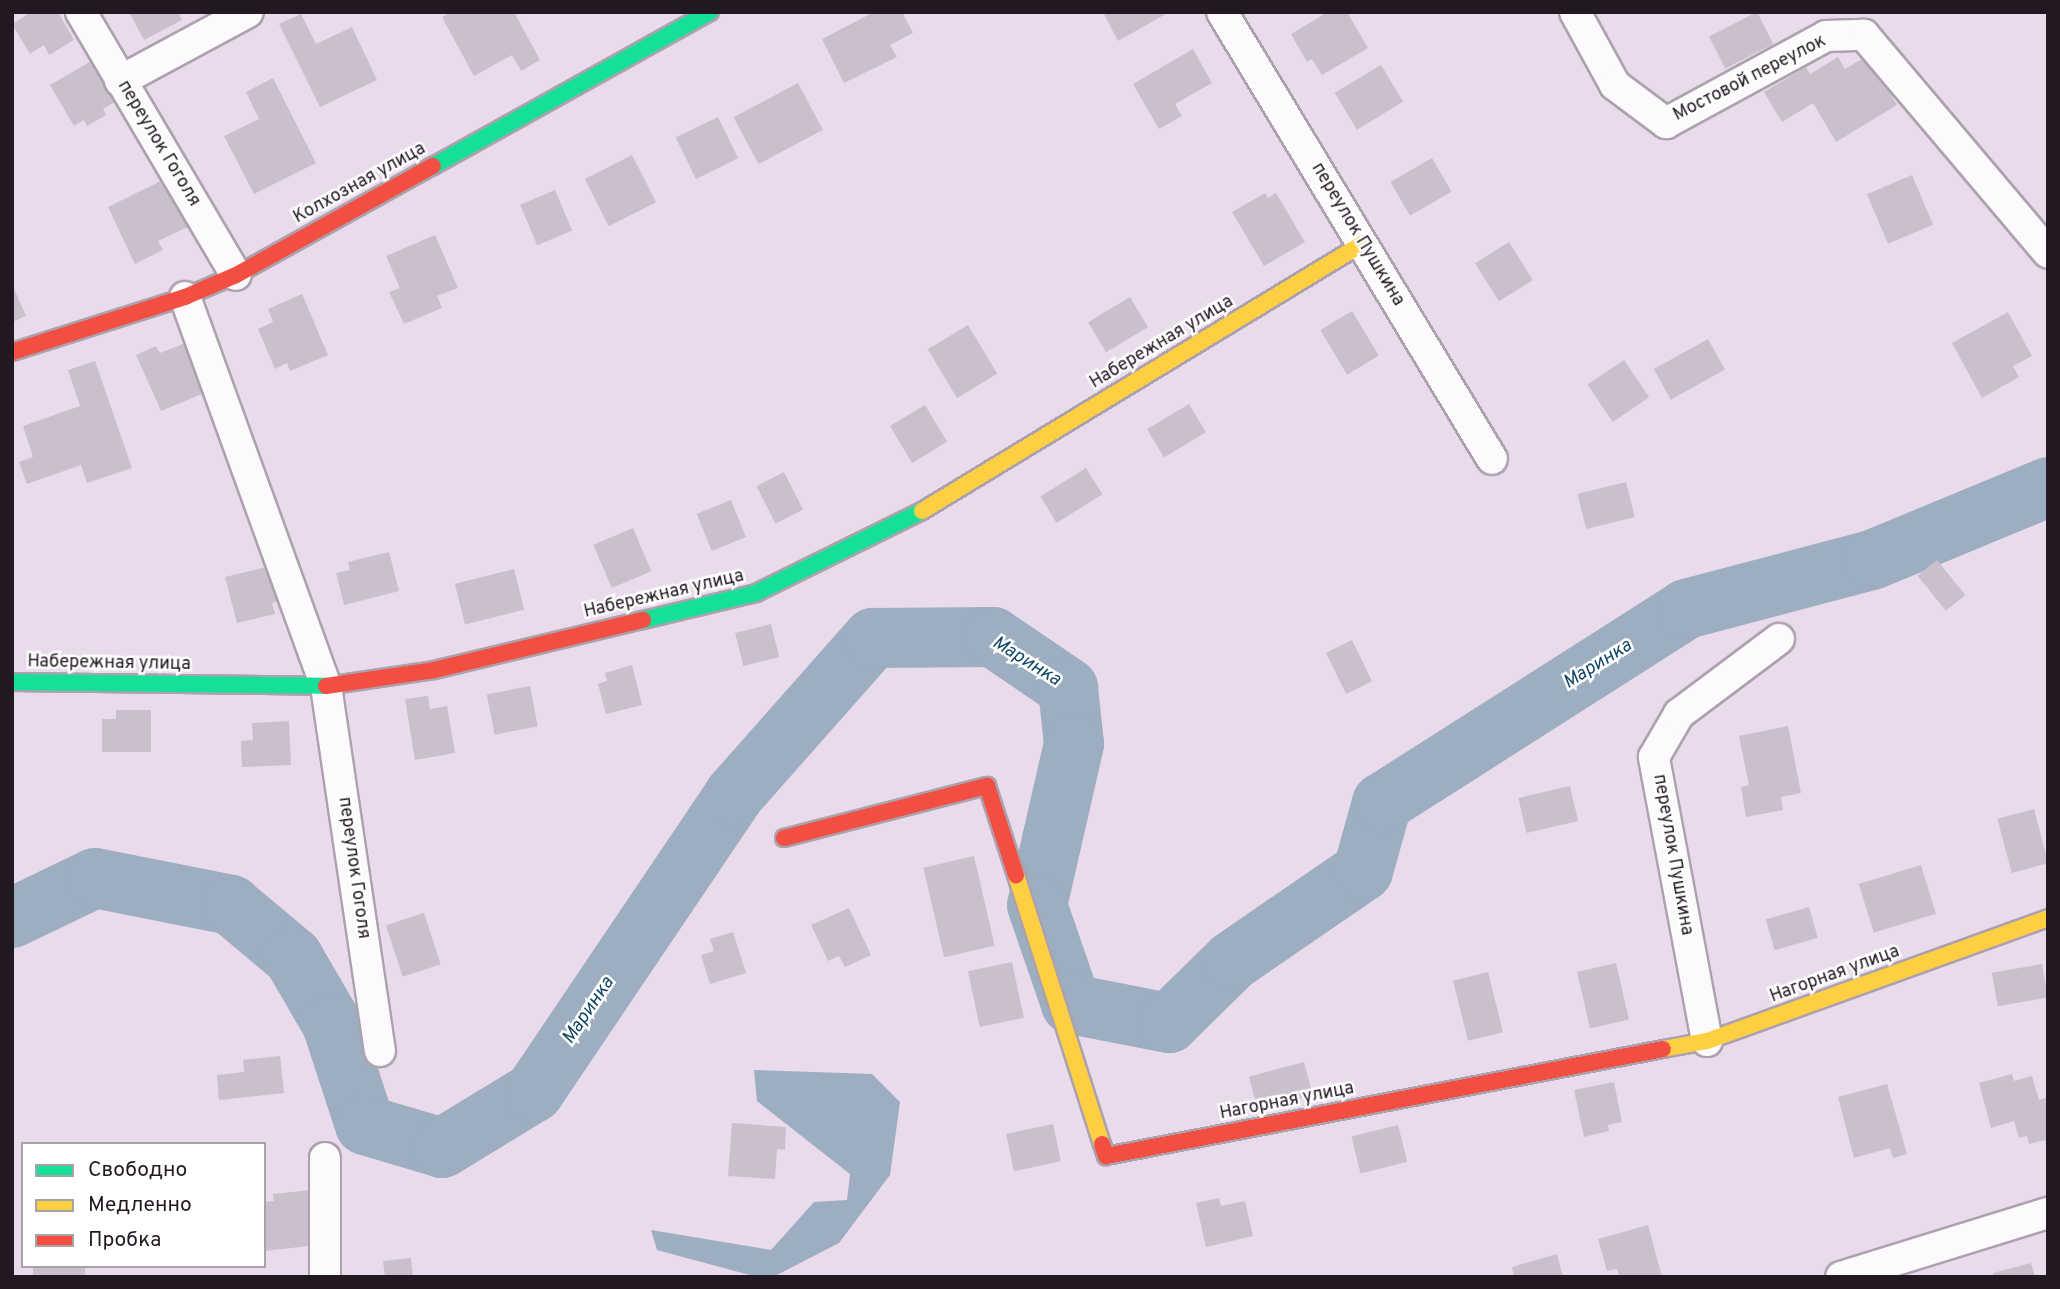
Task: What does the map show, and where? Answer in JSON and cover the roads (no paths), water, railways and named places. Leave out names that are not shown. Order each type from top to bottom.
[{"type":"street","name":"переулок Гоголя","points":[[81,12],[236,275]]},
{"type":"street","points":[[120,81],[248,12]]},
{"type":"street","name":"Колхозная улица","points":[[12,352],[185,297],[236,275],[710,12]]},
{"type":"street","name":"переулок Пушкина","points":[[1222,12],[1492,459]]},
{"type":"street","name":"Мостовой переулок","points":[[1574,12],[1615,85],[1665,123],[1826,36],[1864,36],[2048,253]]},
{"type":"street","name":"Набережная улица","points":[[12,682],[326,686],[434,670],[756,593],[922,511],[1362,244]]},
{"type":"street","name":"переулок Гоголя","points":[[185,297],[326,686],[380,1051]]},
{"type":"street","name":"переулок Пушкина","points":[[1707,1041],[1654,757],[1679,714],[1779,639]]},
{"type":"street","name":"Нагорная улица","points":[[784,838],[987,786],[1106,1156],[1707,1041],[2048,918]]},
{"type":"street","points":[[325,1158],[325,1277]]},
{"type":"street","points":[[1841,1277],[2048,1213]]},
{"type":"water","points":[[754,1070],[872,1074],[900,1102],[890,1175],[839,1243],[773,1277],[757,1277],[657,1250],[651,1230],[771,1250],[814,1202],[847,1200],[850,1174],[757,1101]]},
{"type":"waterway","name":"Маринка","points":[[12,918],[95,878],[231,905],[293,957],[332,1024],[365,1125],[442,1148],[534,1092],[734,795],[873,638],[993,637],[1068,688],[1074,744],[1037,905],[1071,1004],[1169,1023],[1232,961],[1363,871],[1382,803],[1686,609],[1872,560],[2048,487]]}]
